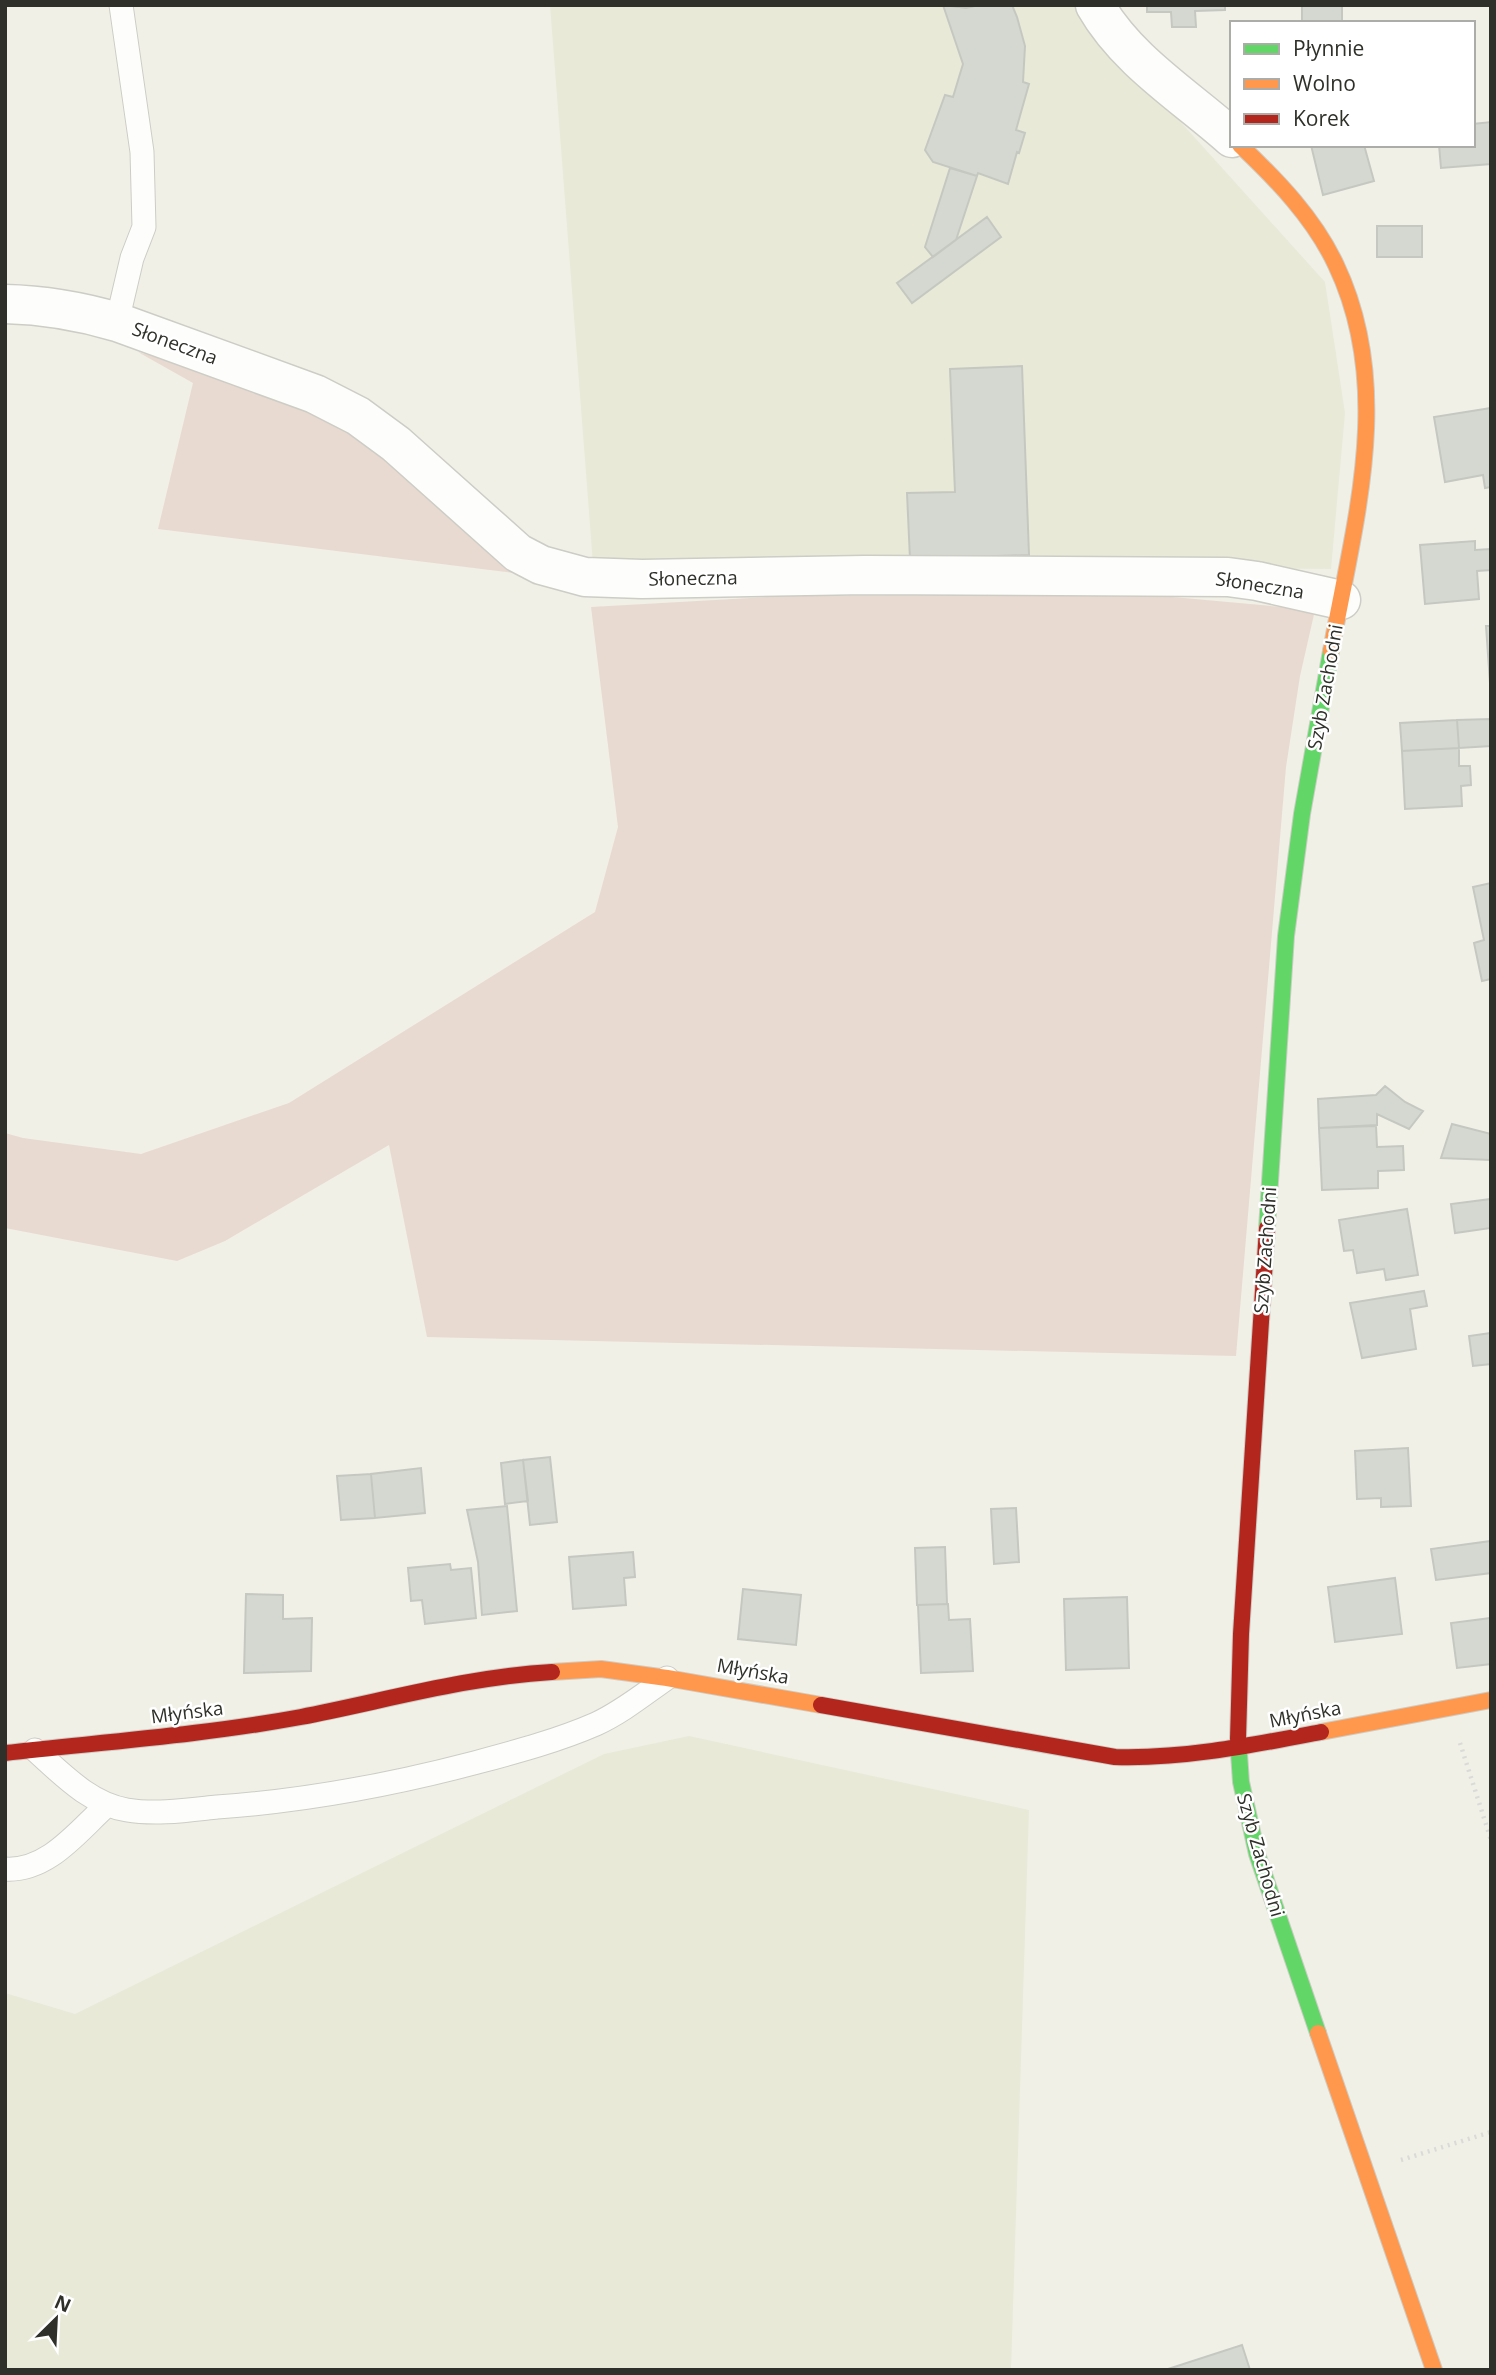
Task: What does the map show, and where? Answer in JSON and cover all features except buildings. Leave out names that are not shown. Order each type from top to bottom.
[{"type":"street","points":[[1095,5],[1121,41],[1144,65],[1230,136]]},
{"type":"street","name":"Szyb Zachodni","points":[[1242,147],[1270,176],[1314,230],[1335,262],[1354,313],[1367,388],[1367,445],[1299,825],[1286,936],[1241,1634],[1238,1748],[1244,1801],[1257,1854],[1434,2370]]},
{"type":"street","name":"Słoneczna","points":[[5,304],[38,304],[117,322],[315,394],[347,410],[396,444],[518,553],[561,572],[609,579],[865,575],[1228,577],[1340,600]]},
{"type":"street","name":"Młyńska","points":[[5,1753],[262,1723],[466,1682],[537,1672],[601,1669],[667,1678],[1115,1758],[1160,1758],[1238,1748],[1491,1700]]},
{"type":"lane","name":"Słoneczna","points":[[117,322],[132,258],[144,227],[142,152],[121,5]]},
{"type":"lane","points":[[35,1750],[65,1778],[107,1805],[128,1811],[264,1804],[415,1777],[530,1747],[621,1711],[667,1678]]},
{"type":"lane","points":[[5,1869],[27,1868],[46,1859],[107,1805]]},
{"type":"path","points":[[1460,1741],[1491,1840]]},
{"type":"path","points":[[1367,2171],[1491,2132]]},
{"type":"shaded area","points":[[550,5],[1080,5],[1084,22],[1187,129],[1325,282],[1345,413],[1331,569],[593,564]]},
{"type":"shaded area","points":[[138,352],[258,386],[356,428],[515,573],[158,529],[193,383]]},
{"type":"shaded area","points":[[1140,594],[1315,610],[1300,676],[1286,767],[1236,1356],[427,1337],[389,1145],[225,1241],[177,1261],[5,1228],[5,1133],[23,1138],[141,1154],[289,1103],[595,912],[618,827],[591,607],[784,596]]},
{"type":"shaded area","points":[[689,1736],[1029,1810],[1011,2370],[5,2370],[5,1993],[75,2014],[604,1754]]},
{"type":"traffic: fast","points":[[1267,1228],[1286,936],[1302,814],[1331,651]]},
{"type":"traffic: fast","points":[[1238,1739],[1241,1782],[1257,1854],[1318,2033]]},
{"type":"traffic: slow","points":[[1242,147],[1294,200],[1327,248],[1354,312],[1363,360],[1366,408],[1364,456],[1350,554],[1331,651]]},
{"type":"traffic: slow","points":[[552,1672],[601,1669],[821,1705]]},
{"type":"traffic: slow","points":[[1321,1732],[1491,1700]]},
{"type":"traffic: slow","points":[[1318,2033],[1434,2370]]},
{"type":"traffic: jam","points":[[1238,1739],[1241,1634],[1267,1228]]},
{"type":"traffic: jam","points":[[5,1753],[264,1723],[457,1684],[552,1672]]},
{"type":"traffic: jam","points":[[821,1705],[1115,1757],[1193,1753],[1321,1732]]}]
